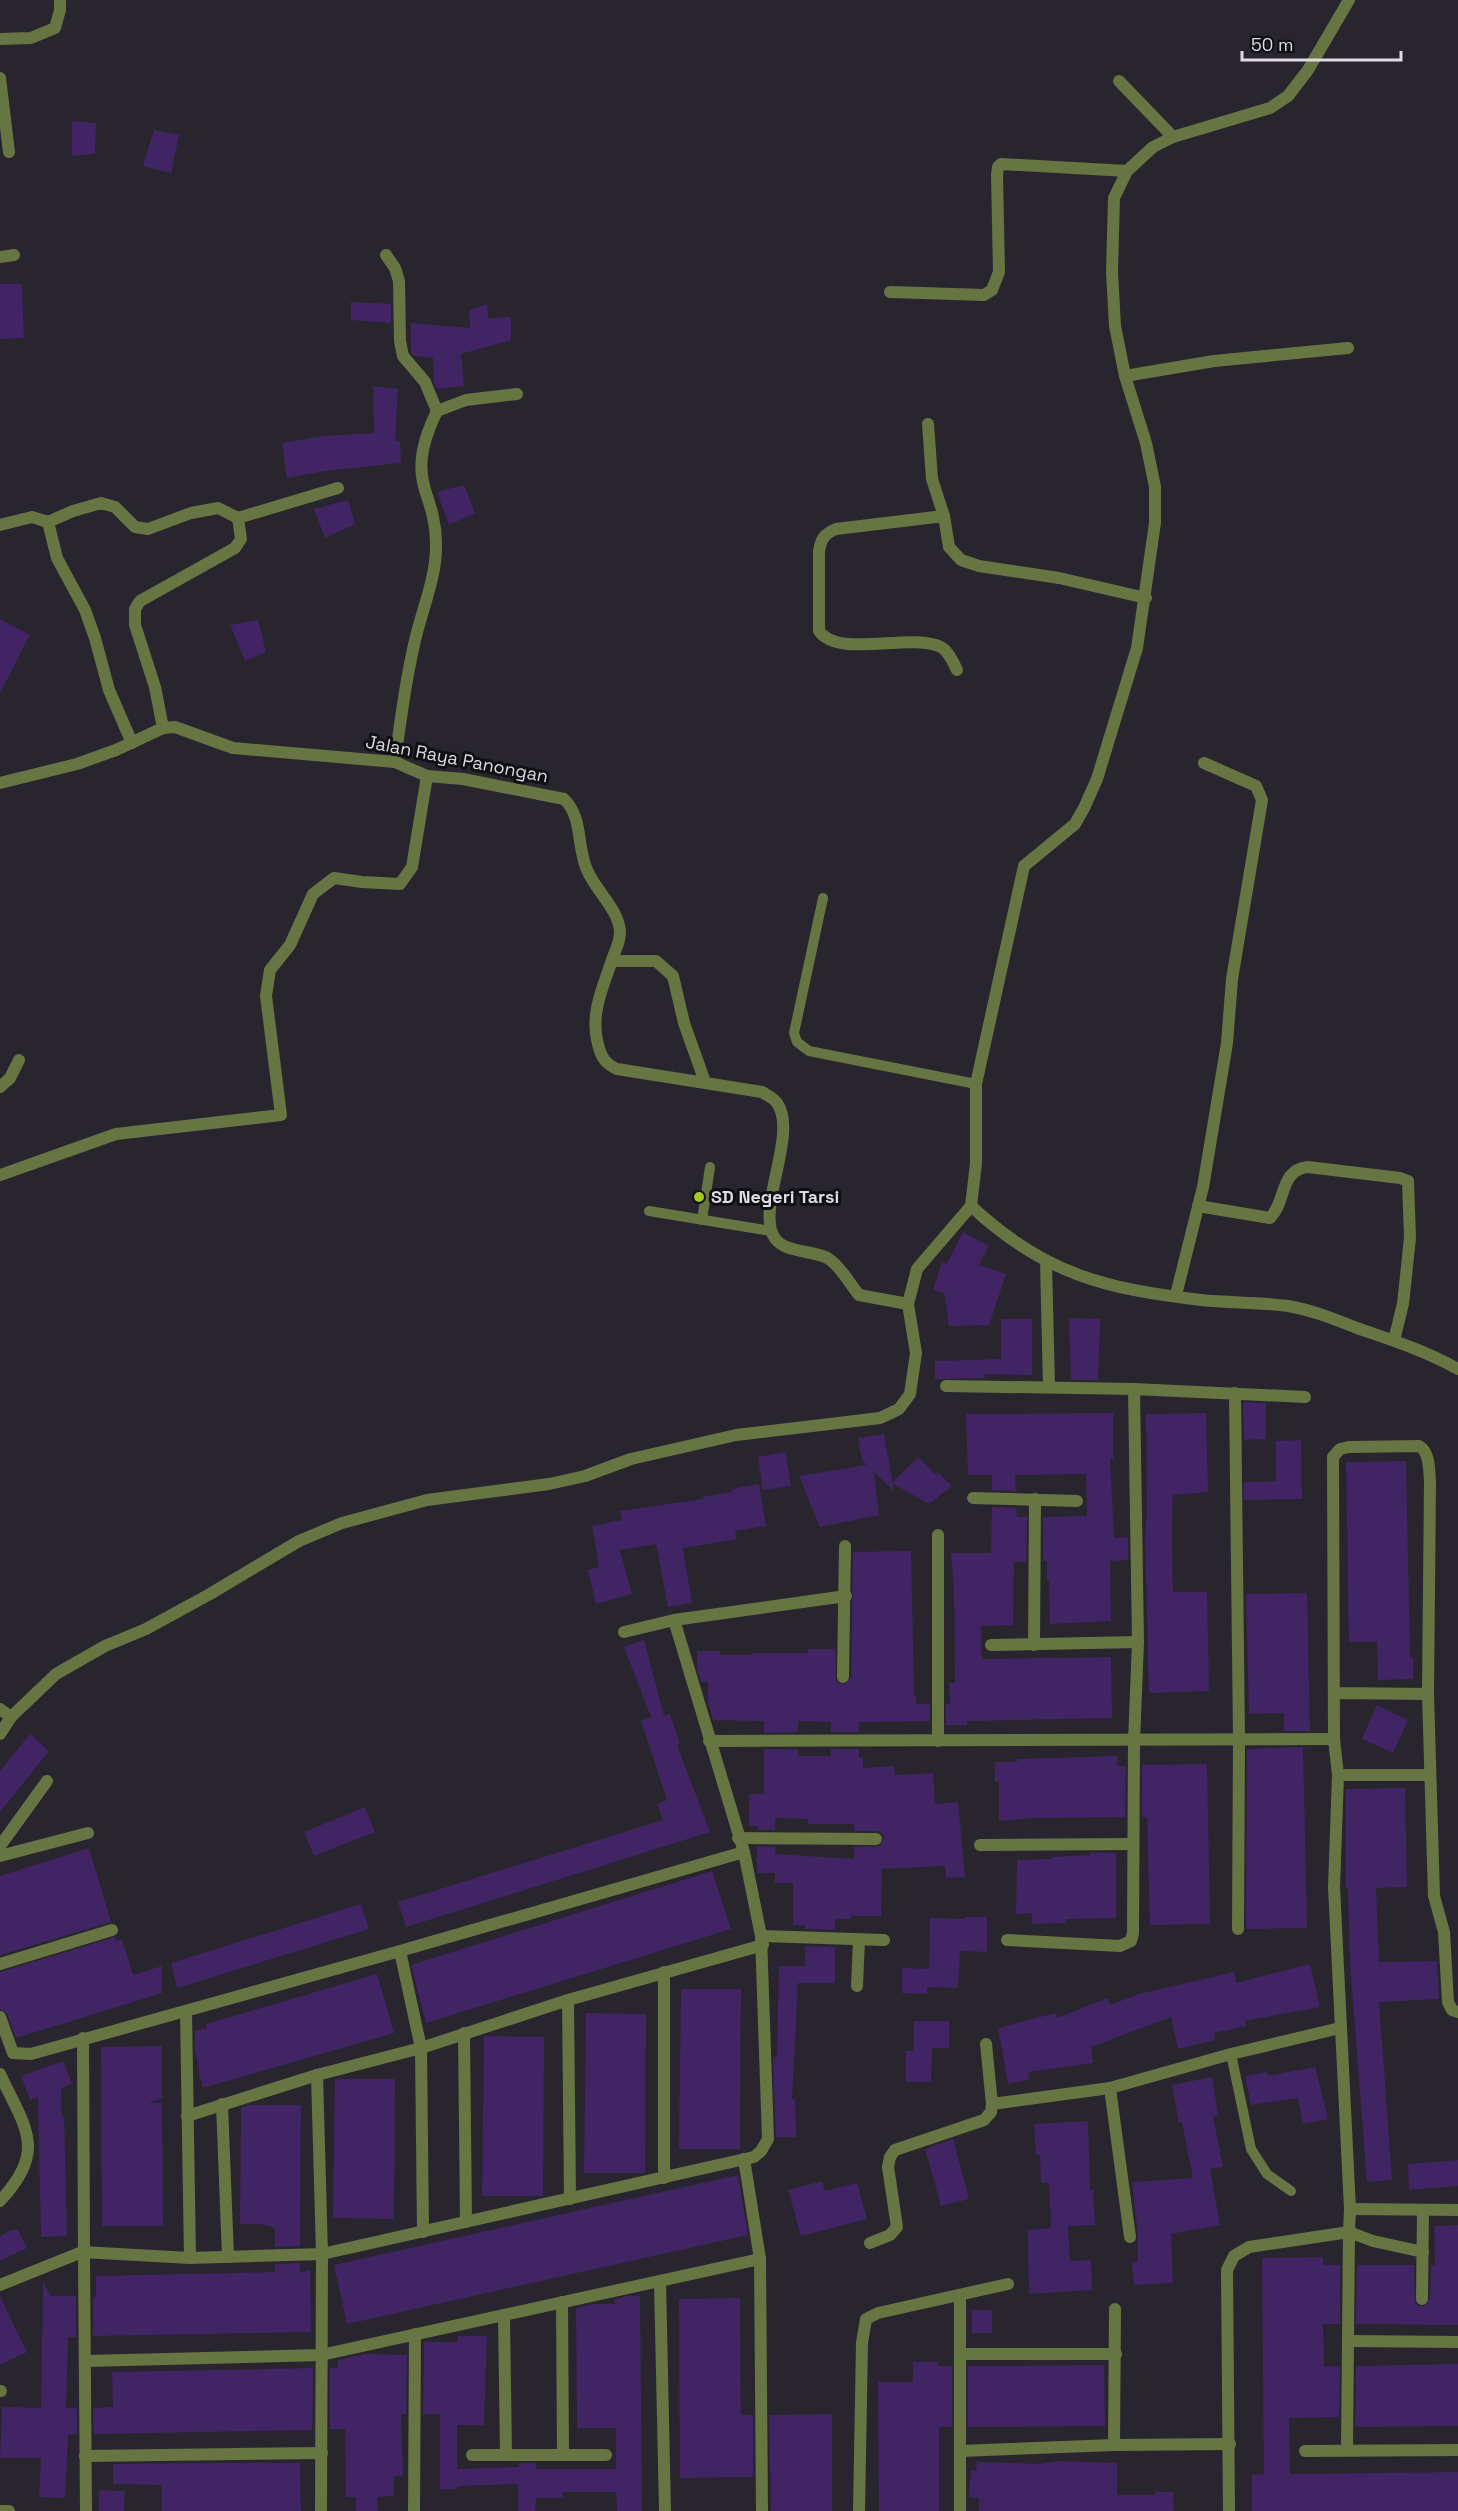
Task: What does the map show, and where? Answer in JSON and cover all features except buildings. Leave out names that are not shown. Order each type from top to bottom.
[{"type":"street","points":[[0,39],[31,38],[55,28],[60,0]]},
{"type":"street","points":[[0,1734],[11,1717],[56,1674],[210,1594],[299,1541],[342,1523],[427,1500],[549,1484],[585,1476],[631,1459],[736,1435],[880,1418],[898,1409],[910,1394],[916,1353],[908,1304],[917,1269],[971,1206],[976,1163],[976,1084],[1024,866],[1075,824],[1084,808],[1097,779],[1137,648],[1146,598],[1155,523],[1155,487],[1146,442],[1125,376],[1115,326],[1114,198],[1128,171],[1153,147],[1173,136],[1270,108],[1288,96],[1308,70],[1349,0]]},
{"type":"street","points":[[0,78],[9,152]]},
{"type":"street","points":[[1119,81],[1173,136]]},
{"type":"street","points":[[890,292],[984,295],[992,290],[999,272],[996,174],[1001,164],[1007,162],[1128,171]]},
{"type":"street","points":[[0,257],[14,255]]},
{"type":"street","points":[[386,255],[395,268],[399,281],[400,341],[403,356],[425,382],[437,411],[423,445],[421,463],[424,488],[432,509],[436,546],[432,584],[414,645],[395,762]]},
{"type":"street","points":[[1125,376],[1214,361],[1348,348]]},
{"type":"street","points":[[437,411],[466,400],[517,394]]},
{"type":"street","points":[[928,424],[932,479],[944,516],[949,547],[961,560],[979,566],[1059,578],[1146,598]]},
{"type":"street","points":[[0,525],[32,517],[48,522],[100,503],[115,507],[135,527],[148,529],[192,513],[218,508],[238,518],[338,488]]},
{"type":"street","points":[[944,516],[836,529],[826,533],[821,539],[819,551],[819,630],[824,638],[836,643],[913,643],[939,646],[950,656],[957,670]]},
{"type":"street","points":[[0,783],[77,764],[163,728],[155,687],[135,625],[135,609],[140,601],[235,548],[241,539],[238,518]]},
{"type":"street","points":[[48,522],[57,558],[85,610],[109,690],[132,742]]},
{"type":"street","name":"Jalan Raya Panongan","points":[[163,728],[175,728],[232,748],[395,762],[427,776],[463,779],[557,796],[570,805],[575,812],[580,849],[587,872],[619,925],[619,940],[595,1012],[600,1054],[605,1062],[617,1069],[762,1092],[776,1101],[782,1116],[782,1142],[771,1210],[771,1231]]},
{"type":"street","points":[[1176,1295],[1198,1206],[1227,1043],[1232,979],[1262,800],[1256,786],[1204,763]]},
{"type":"street","points":[[0,1175],[116,1134],[281,1115],[266,996],[270,969],[290,945],[313,894],[334,878],[400,884],[412,867],[427,776]]},
{"type":"street","points":[[612,961],[648,959],[656,961],[673,976],[684,1023],[705,1082]]},
{"type":"street","points":[[0,1087],[10,1078],[20,1060]]},
{"type":"street","points":[[1198,1206],[1270,1218],[1290,1175],[1297,1168],[1308,1167],[1400,1178],[1408,1181],[1410,1238],[1403,1304],[1394,1341]]},
{"type":"street","points":[[971,1206],[989,1222],[1046,1262],[1084,1279],[1136,1292],[1287,1306],[1314,1312],[1431,1354],[1458,1369]]},
{"type":"street","points":[[771,1231],[783,1246],[793,1251],[830,1259],[859,1295],[908,1304]]},
{"type":"street","points":[[1046,1262],[1049,1387]]},
{"type":"street","points":[[946,1386],[1134,1389],[1305,1397]]},
{"type":"street","points":[[1007,1940],[1120,1946],[1131,1941],[1138,1642],[1134,1389]]},
{"type":"street","points":[[1235,1393],[1239,1738],[1238,1929]]},
{"type":"street","points":[[1347,2450],[1350,2209],[1334,1887],[1338,1775],[1334,1738],[1332,1458],[1340,1449],[1349,1447],[1419,1446],[1424,1448],[1426,1454],[1430,1482],[1428,1694],[1434,1896],[1444,1932],[1448,2002],[1452,2010],[1458,2012]]},
{"type":"street","points":[[973,1498],[1077,1501]]},
{"type":"street","points":[[1034,1645],[1035,1499]]},
{"type":"street","points":[[938,1535],[938,1741]]},
{"type":"street","points":[[843,1677],[846,1596],[844,1546]]},
{"type":"street","points":[[624,1632],[674,1620],[846,1596]]},
{"type":"street","points":[[0,2285],[82,2252],[190,2258],[322,2254],[754,2157],[768,2139],[762,1941],[744,1852],[674,1620]]},
{"type":"street","points":[[991,1645],[1138,1642]]},
{"type":"street","points":[[1335,1692],[1428,1694]]},
{"type":"street","points":[[0,1709],[11,1717]]},
{"type":"street","points":[[709,1741],[1134,1741],[1334,1738]]},
{"type":"street","points":[[1338,1775],[1429,1775]]},
{"type":"street","points":[[0,1846],[47,1781]]},
{"type":"street","points":[[0,1856],[88,1833]]},
{"type":"street","points":[[738,1838],[876,1839]]},
{"type":"street","points":[[980,1845],[1132,1844]]},
{"type":"street","points":[[0,2017],[13,2053],[31,2054],[83,2038],[186,2012],[744,1852]]},
{"type":"street","points":[[0,1964],[112,1930]]},
{"type":"street","points":[[857,1986],[859,1940]]},
{"type":"street","points":[[187,2116],[317,2075],[421,2048],[762,1941],[884,1940]]},
{"type":"street","points":[[400,1951],[421,2048],[423,2232]]},
{"type":"street","points":[[664,1972],[664,2178]]},
{"type":"street","points":[[568,2000],[570,2199]]},
{"type":"street","points":[[186,2012],[190,2258]]},
{"type":"street","points":[[992,2104],[1110,2088],[1231,2054],[1340,2028]]},
{"type":"street","points":[[464,2033],[466,2222]]},
{"type":"street","points":[[83,2038],[82,2252],[86,2361],[86,2511]]},
{"type":"street","points":[[870,2243],[890,2235],[897,2227],[888,2167],[890,2157],[895,2150],[984,2120],[988,2116],[992,2104],[986,2044]]},
{"type":"street","points":[[0,2074],[23,2122],[29,2143],[27,2164],[15,2184],[0,2201]]},
{"type":"street","points":[[317,2075],[322,2254],[321,2511]]},
{"type":"street","points":[[1110,2088],[1130,2237]]},
{"type":"street","points":[[222,2104],[228,2257]]},
{"type":"street","points":[[744,2159],[760,2259],[762,2511]]},
{"type":"street","points":[[1350,2209],[1458,2210]]},
{"type":"street","points":[[1422,2299],[1423,2211]]},
{"type":"street","points":[[1229,2511],[1227,2270],[1229,2261],[1233,2256],[1249,2247],[1349,2232],[1373,2241],[1423,2252]]},
{"type":"street","points":[[86,2361],[321,2355],[760,2259]]},
{"type":"street","points":[[660,2281],[665,2511]]},
{"type":"street","points":[[859,2511],[862,2343],[866,2319],[878,2313],[1008,2284]]},
{"type":"street","points":[[960,2295],[960,2511]]},
{"type":"street","points":[[562,2302],[563,2455]]},
{"type":"street","points":[[1114,2445],[1115,2309]]},
{"type":"street","points":[[504,2315],[506,2455]]},
{"type":"street","points":[[414,2511],[416,2334]]},
{"type":"street","points":[[1348,2341],[1458,2342]]},
{"type":"street","points":[[961,2354],[1116,2354]]},
{"type":"street","points":[[960,2451],[1114,2445],[1230,2444]]},
{"type":"street","points":[[1305,2451],[1458,2450]]},
{"type":"street","points":[[86,2456],[322,2453]]},
{"type":"street","points":[[472,2455],[606,2455]]},
{"type":"street","points":[[0,2511],[9,2511]]},
{"type":"lane","points":[[824,898],[794,1033],[797,1042],[809,1051],[976,1084]]},
{"type":"lane","points":[[702,1220],[710,1167]]},
{"type":"lane","points":[[649,1211],[771,1231]]},
{"type":"lane","points":[[1231,2054],[1251,2149],[1267,2174],[1291,2191]]},
{"type":"place","name":"SD Negeri Tarsi","points":[[699,1197]]}]
